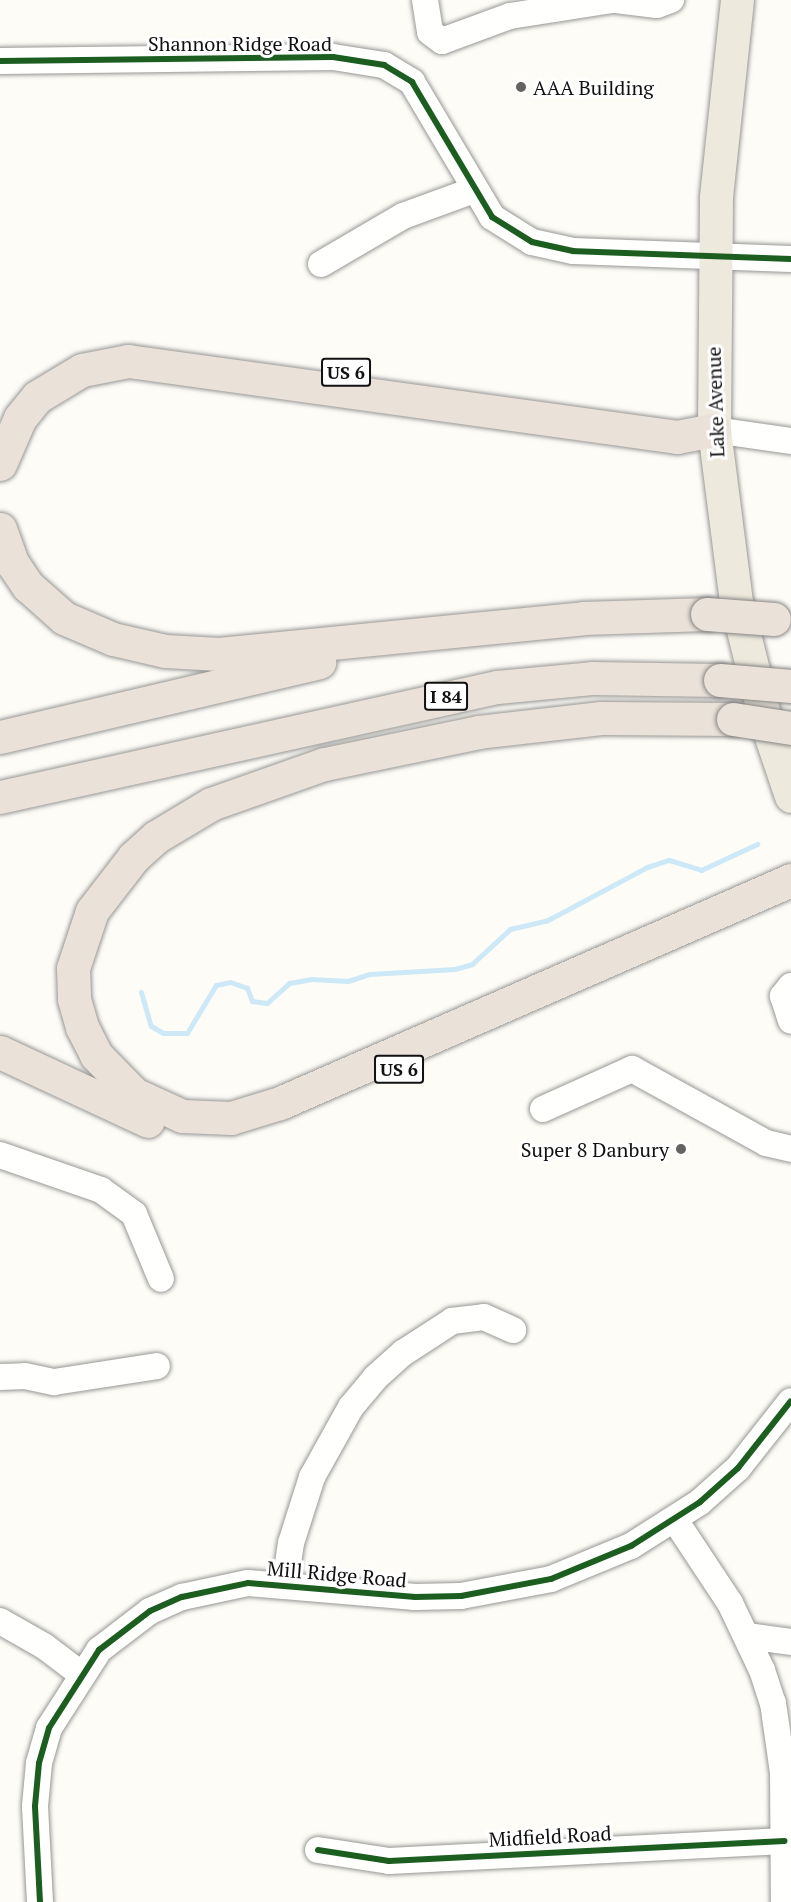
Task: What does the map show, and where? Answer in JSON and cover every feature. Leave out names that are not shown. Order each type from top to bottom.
[{"type":"highway","name":"US 6","points":[[0,414],[24,384],[50,365],[103,346],[127,344],[682,420],[714,430]]},
{"type":"highway","points":[[0,464],[20,418],[37,397],[82,370],[128,361],[678,437],[714,430]]},
{"type":"highway","points":[[0,529],[13,564],[28,586],[64,618],[113,639],[165,651],[219,654],[645,613],[707,614],[785,620]]},
{"type":"highway","points":[[0,736],[324,661],[519,626]]},
{"type":"highway","name":"I 84","points":[[0,797],[469,692],[592,678],[720,680],[791,686]]},
{"type":"highway","points":[[791,728],[733,719],[601,718],[479,732],[324,764],[211,804],[156,837],[133,858],[92,911],[73,968],[74,999],[82,1027],[96,1054],[134,1094],[182,1116],[231,1118],[280,1103],[791,879]]},
{"type":"highway","name":"US 6","points":[[0,1052],[178,1132],[233,1134],[287,1118],[791,897]]},
{"type":"main road","name":"Lake Avenue","points":[[737,0],[720,139],[714,258],[714,430],[736,602],[766,722],[791,796]]},
{"type":"street","points":[[425,0],[430,32],[442,41],[522,14],[611,0]]},
{"type":"street","points":[[616,0],[657,5],[671,0]]},
{"type":"street","name":"Shannon Ridge Road","points":[[0,61],[333,57],[384,64],[412,82],[492,217],[532,242],[573,251],[714,258],[791,259]]},
{"type":"street","points":[[321,264],[403,216],[474,190]]},
{"type":"street","points":[[714,430],[791,441]]},
{"type":"street","points":[[791,986],[783,996],[791,1019]]},
{"type":"street","points":[[543,1109],[627,1070],[641,1071],[765,1143],[791,1149]]},
{"type":"street","points":[[0,1155],[101,1190],[134,1214],[161,1279]]},
{"type":"street","points":[[285,1584],[291,1543],[312,1477],[351,1407],[375,1378],[403,1353],[452,1321],[484,1317],[513,1330]]},
{"type":"street","points":[[0,1377],[25,1376],[54,1382],[157,1366]]},
{"type":"street","name":"Mill Ridge Road","points":[[40,1902],[35,1817],[39,1763],[49,1728],[81,1674],[99,1650],[123,1630],[171,1601],[226,1586],[285,1584],[415,1598],[507,1590],[597,1562],[675,1520],[738,1468],[791,1401]]},
{"type":"street","points":[[675,1520],[747,1636],[773,1703],[780,1738],[784,1902]]},
{"type":"street","points":[[0,1621],[44,1646],[81,1674]]},
{"type":"street","points":[[747,1636],[791,1642]]},
{"type":"street","name":"Midfield Road","points":[[318,1850],[389,1861],[784,1841]]},
{"type":"waterway","points":[[141,992],[151,1026],[163,1033],[187,1033],[216,985],[230,982],[247,988],[252,1001],[267,1003],[289,983],[311,979],[348,981],[370,974],[455,969],[472,964],[510,929],[546,921],[647,867],[669,860],[701,870],[757,844]]},
{"type":"cycle path","points":[[0,61],[333,57],[384,65],[412,82],[492,217],[532,242],[573,251],[791,259]]},
{"type":"cycle path","points":[[40,1902],[35,1806],[39,1763],[49,1728],[99,1650],[150,1611],[182,1597],[248,1583],[415,1597],[461,1596],[551,1579],[631,1546],[700,1502],[738,1468],[791,1401]]},
{"type":"cycle path","points":[[318,1850],[389,1861],[784,1841]]},
{"type":"place","name":"AAA Building","points":[[521,87]]},
{"type":"place","name":"Super 8 Danbury","points":[[681,1149]]}]
